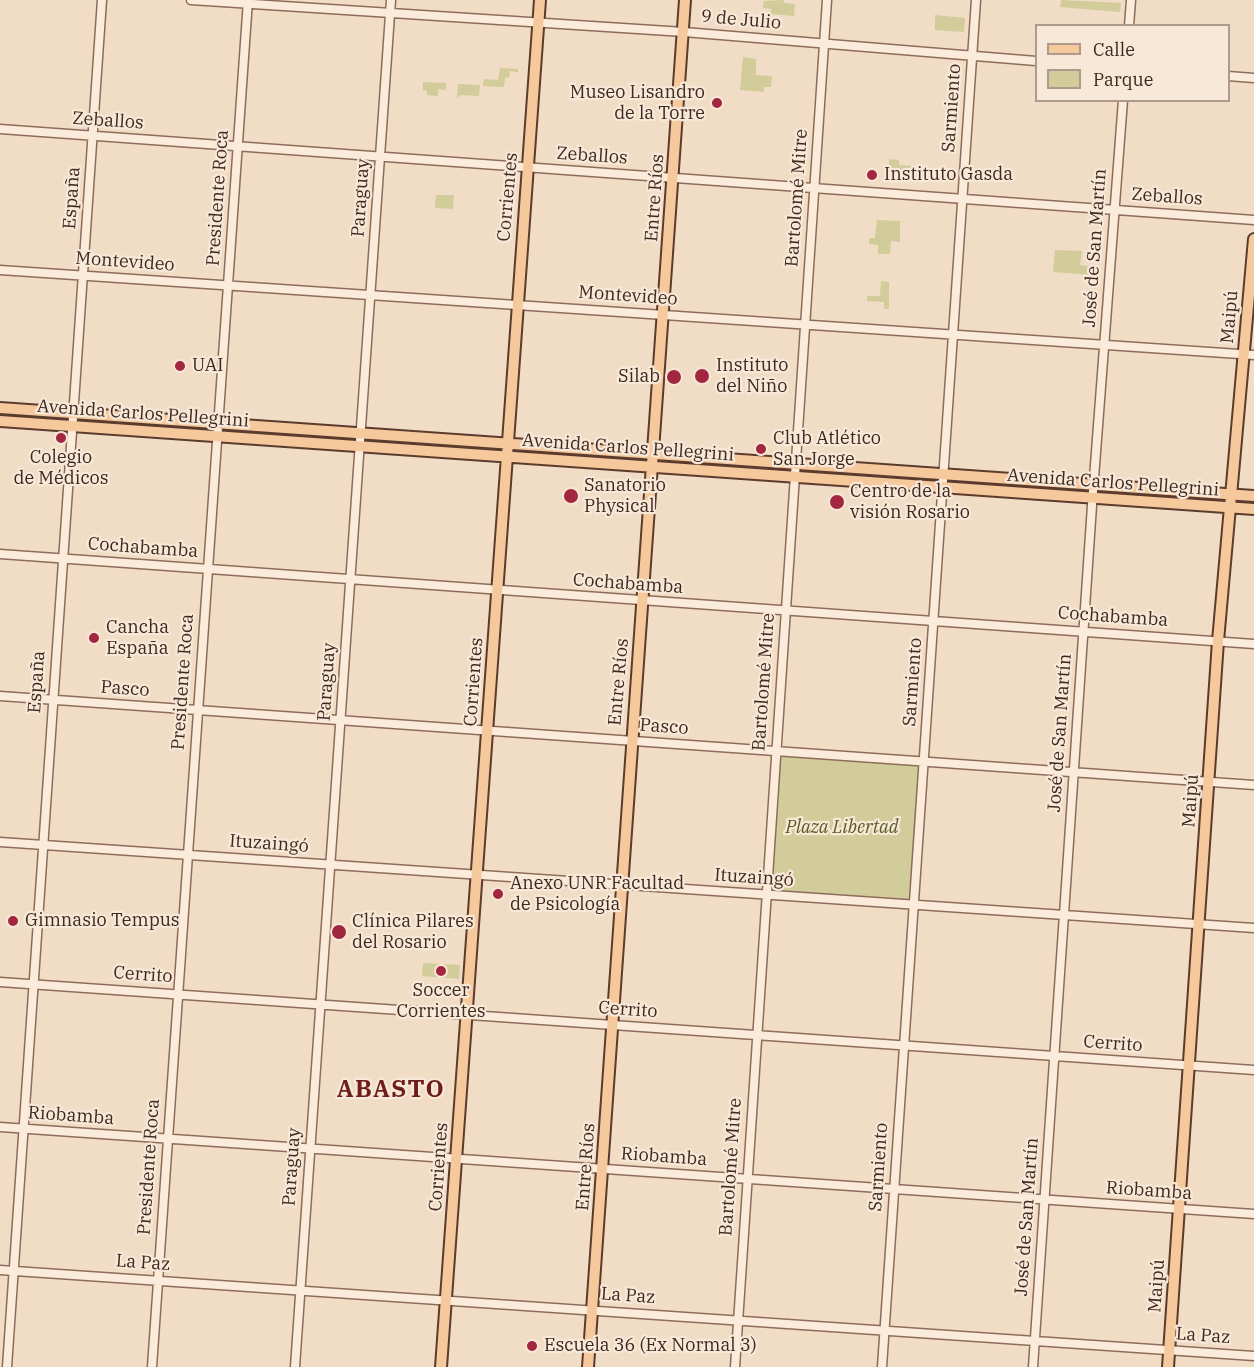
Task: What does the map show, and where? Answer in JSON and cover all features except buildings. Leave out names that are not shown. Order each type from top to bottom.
[{"type":"main road","name":"Corrientes","points":[[441,1367],[516,305],[540,0]]},
{"type":"main road","name":"Entre Ríos","points":[[588,1367],[631,741],[686,0]]},
{"type":"main road","name":"Maipú","points":[[1168,1367],[1218,641],[1231,494],[1249,355],[1254,239]]},
{"type":"main road","name":"Avenida Carlos Pellegrini","points":[[0,408],[1254,496]]},
{"type":"main road","name":"Avenida Carlos Pellegrini","points":[[0,421],[1254,509]]},
{"type":"street","name":"España","points":[[7,1367],[102,0]]},
{"type":"street","name":"9 de Julio","points":[[191,0],[684,32],[1035,61]]},
{"type":"street","name":"Paraguay","points":[[295,1367],[391,0]]},
{"type":"street","name":"Bartolomé Mitre","points":[[735,1367],[827,0]]},
{"type":"street","name":"Sarmiento","points":[[882,1367],[976,0]]},
{"type":"street","points":[[1129,24],[1131,0]]},
{"type":"street","name":"Presidente Roca","points":[[152,1367],[248,2]]},
{"type":"street","points":[[1230,76],[1254,78]]},
{"type":"street","name":"José de San Martín","points":[[1033,1367],[1083,632],[1123,102]]},
{"type":"street","name":"Zeballos","points":[[0,129],[1254,220]]},
{"type":"street","name":"Montevideo","points":[[0,270],[663,315],[805,327],[1249,355]]},
{"type":"street","name":"Cochabamba","points":[[0,554],[1254,644]]},
{"type":"street","name":"Pasco","points":[[0,696],[1254,785]]},
{"type":"street","name":"Ituzaingó","points":[[0,842],[1254,928]]},
{"type":"street","name":"Cerrito","points":[[0,982],[1254,1070]]},
{"type":"street","name":"Riobamba","points":[[0,1127],[1254,1215]]},
{"type":"street","name":"La Paz","points":[[0,1270],[1254,1356]]},
{"type":"green space","points":[[784,0],[784,3],[795,4],[794,16],[771,14],[771,9],[763,8],[764,1]]},
{"type":"green space","points":[[1061,0],[1121,3],[1120,12],[1060,7]]},
{"type":"green space","points":[[935,15],[965,18],[964,32],[935,30]]},
{"type":"green space","points":[[743,57],[756,59],[756,75],[772,76],[771,87],[764,87],[764,92],[740,90]]},
{"type":"green space","points":[[500,68],[518,69],[518,72],[509,71],[510,77],[505,78],[504,87],[483,86],[484,79],[498,80]]},
{"type":"green space","points":[[423,82],[446,83],[446,90],[438,89],[438,96],[427,95],[427,91],[423,90]]},
{"type":"green space","points":[[458,84],[480,85],[479,96],[461,95],[457,98]]},
{"type":"green space","points":[[889,159],[899,160],[899,165],[915,166],[914,173],[884,171],[885,165],[889,165]]},
{"type":"green space","points":[[436,195],[454,195],[453,209],[435,208]]},
{"type":"green space","points":[[877,220],[900,221],[900,242],[891,241],[890,254],[878,254],[878,245],[869,244],[869,238],[875,238]]},
{"type":"green space","points":[[1055,250],[1082,251],[1080,265],[1092,267],[1092,275],[1053,272]]},
{"type":"green space","points":[[881,281],[889,282],[889,309],[884,309],[884,302],[867,301],[867,296],[880,296]]},
{"type":"green space","points":[[0,408],[1254,496],[1254,509],[0,421]]},
{"type":"green space","name":"Plaza Libertad","points":[[775,751],[923,762],[914,903],[765,896]]},
{"type":"green space","name":"Soccer Corrientes","points":[[423,963],[460,965],[459,979],[422,976]]},
{"type":"place","name":"Museo Lisandro de la Torre","points":[[717,103]]},
{"type":"place","name":"Instituto Gasda","points":[[872,175]]},
{"type":"place","name":"UAI","points":[[180,366]]},
{"type":"place","name":"Instituto del Niño","points":[[702,376]]},
{"type":"place","name":"Silab","points":[[674,377]]},
{"type":"place","name":"Colegio de Médicos","points":[[61,438]]},
{"type":"place","name":"Club Atlético San Jorge","points":[[761,449]]},
{"type":"place","name":"Sanatorio Physical","points":[[571,496]]},
{"type":"place","name":"Centro de la visión Rosario","points":[[837,502]]},
{"type":"place","name":"Cancha España","points":[[94,638]]},
{"type":"place","name":"Anexo UNR Facultad de Psicología","points":[[498,894]]},
{"type":"place","name":"Gimnasio Tempus","points":[[13,921]]},
{"type":"place","name":"Clínica Pilares del Rosario","points":[[339,932]]},
{"type":"place","name":"Soccer Corrientes","points":[[441,971]]},
{"type":"place","name":"Escuela 36 (Ex Normal 3)","points":[[532,1346]]},
{"type":"district","name":"ABASTO","points":[[391,1090]]}]
